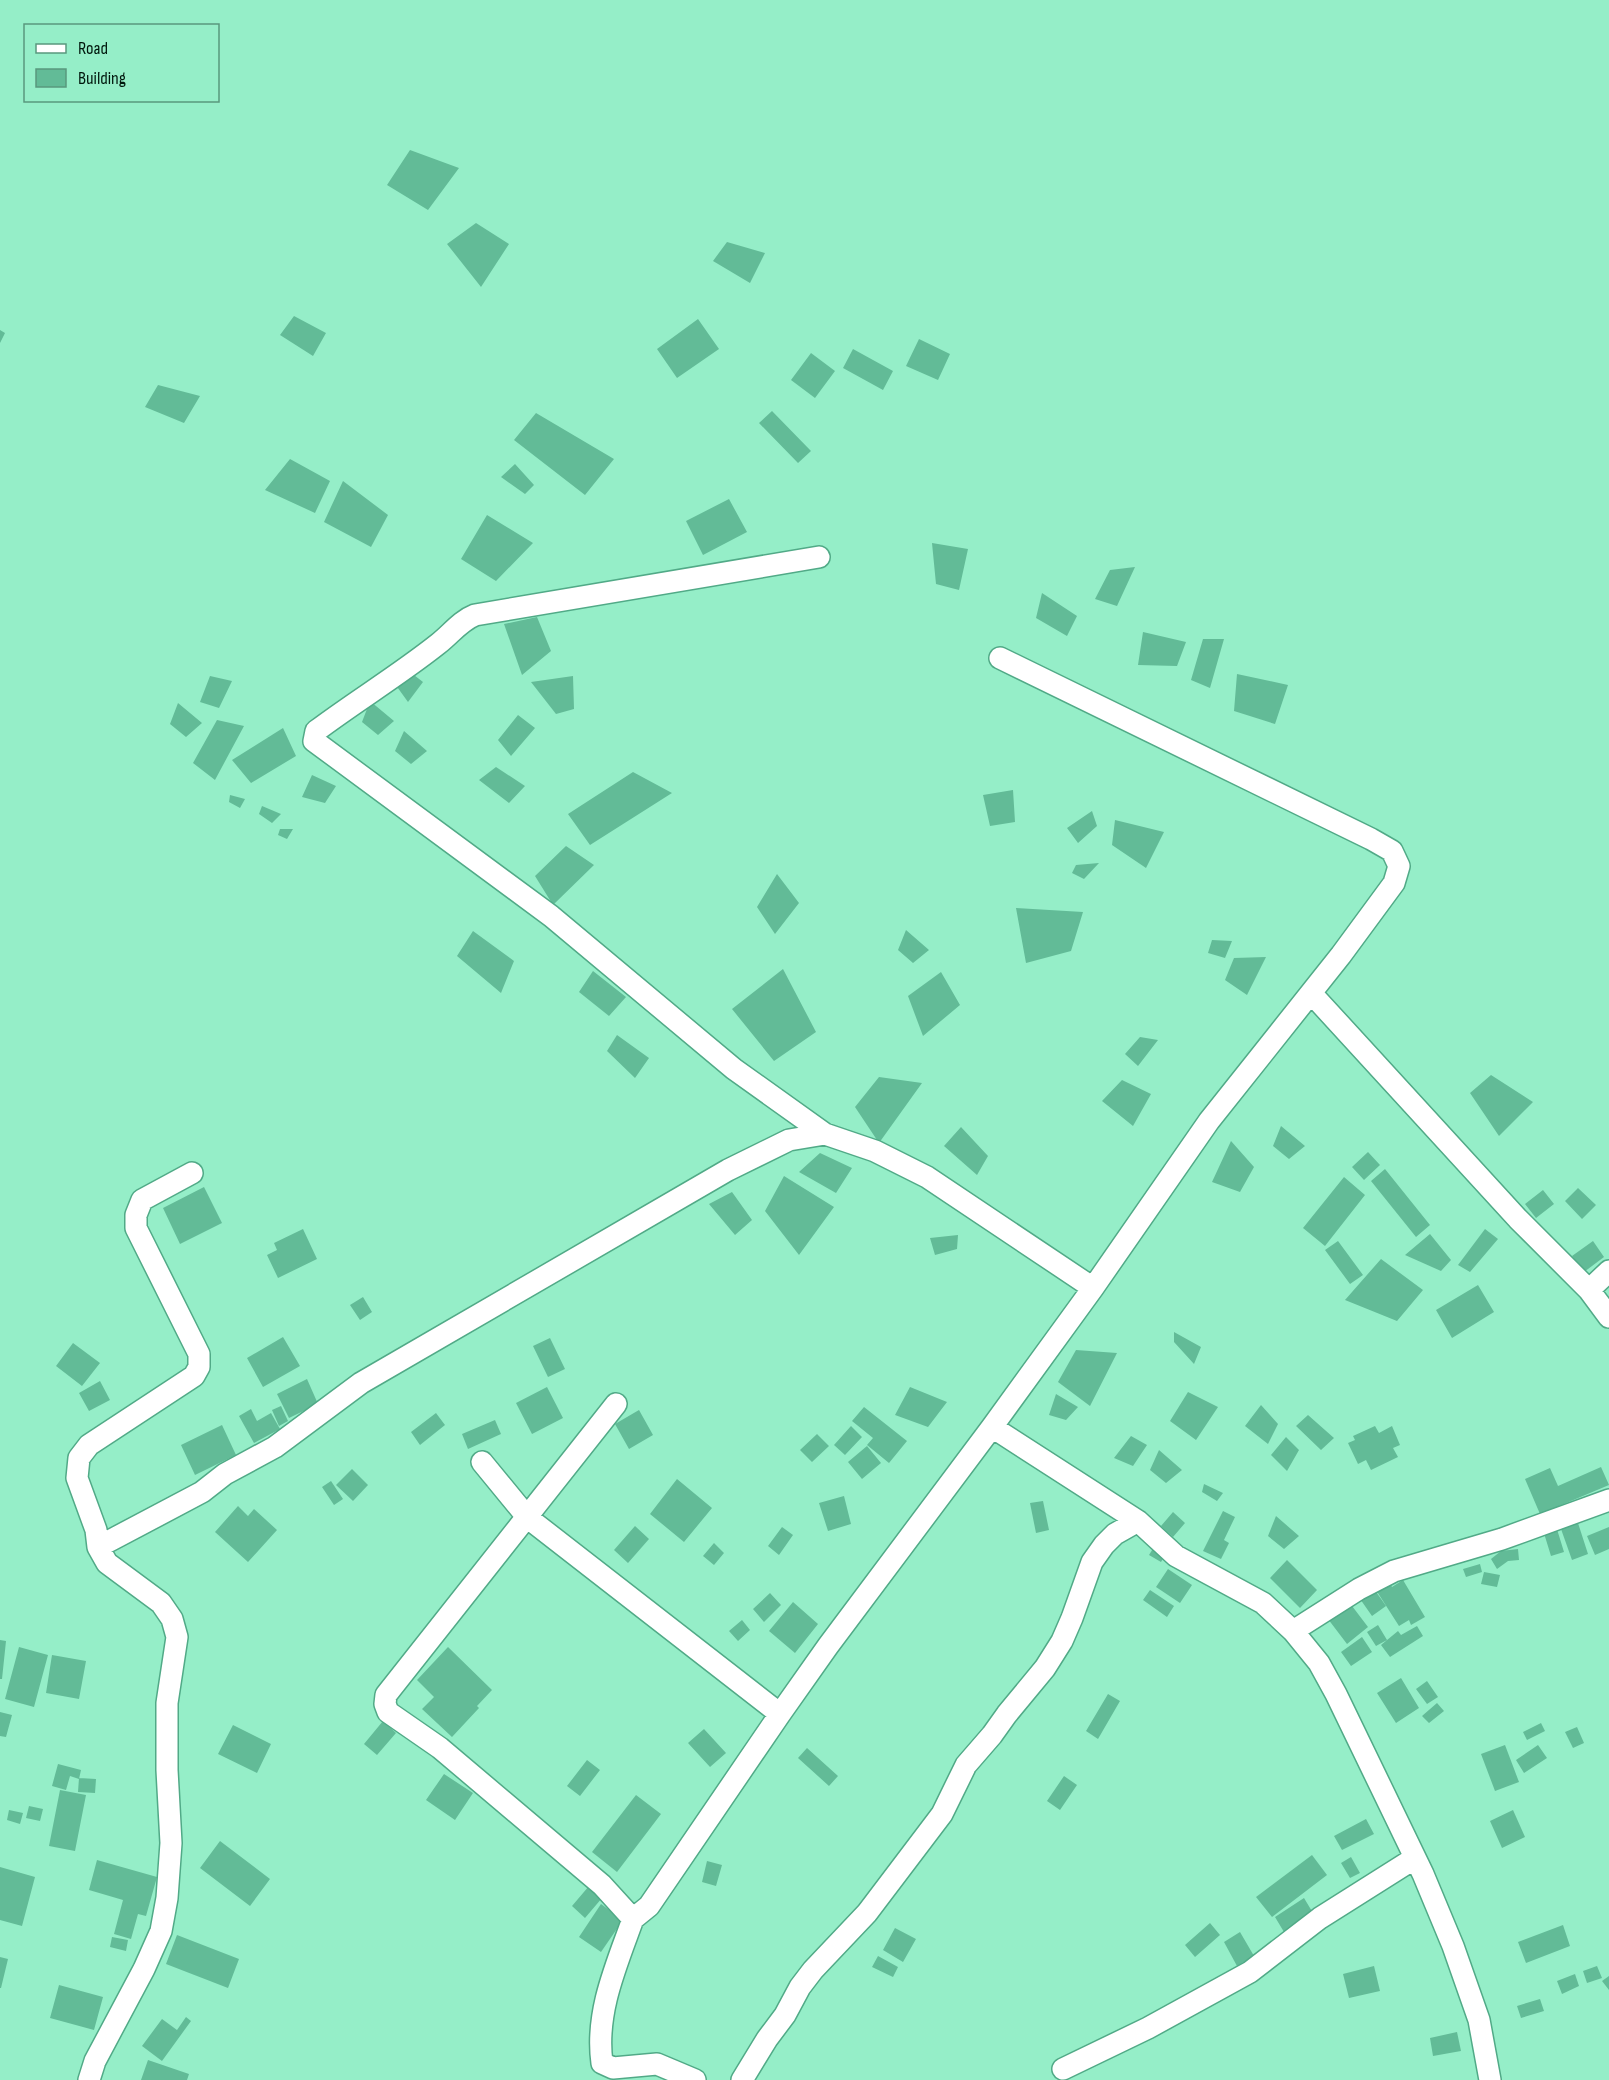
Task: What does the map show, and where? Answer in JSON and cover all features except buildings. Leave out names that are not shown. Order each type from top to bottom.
[{"type":"street","points":[[819,557],[475,615],[462,622],[439,643],[316,731],[314,741],[551,916],[734,1070],[825,1134],[874,1150],[927,1177],[1093,1288]]},
{"type":"street","points":[[695,2080],[657,2064],[613,2068],[602,2063],[599,2045],[608,1987],[633,1919],[649,1906],[780,1714],[1093,1288],[1209,1121],[1311,993],[1394,883],[1400,866],[1392,851],[1371,839],[1000,658]]},
{"type":"street","points":[[1311,993],[1518,1219],[1589,1290],[1609,1317]]},
{"type":"street","points":[[98,1547],[202,1492],[225,1474],[275,1447],[361,1383],[728,1170],[789,1140],[825,1134]]},
{"type":"street","points":[[88,2080],[100,2050],[144,1969],[161,1931],[167,1898],[171,1842],[167,1770],[167,1703],[177,1637],[172,1619],[161,1603],[107,1563],[98,1547],[96,1530],[77,1478],[79,1458],[89,1445],[194,1376],[199,1368],[200,1354],[136,1228],[136,1215],[142,1200],[192,1173]]},
{"type":"street","points":[[1589,1290],[1609,1270]]},
{"type":"street","points":[[616,1404],[386,1695],[385,1704],[388,1712],[440,1748],[602,1885],[633,1919]]},
{"type":"street","points":[[992,1427],[1137,1521],[1176,1556],[1263,1603],[1293,1631],[1319,1663],[1415,1858],[1453,1946],[1479,2020],[1490,2080]]},
{"type":"street","points":[[482,1462],[528,1518],[780,1714]]},
{"type":"street","points":[[1293,1631],[1359,1589],[1394,1571],[1502,1539],[1609,1500]]},
{"type":"street","points":[[742,2080],[785,2015],[800,1987],[867,1913],[942,1814],[966,1765],[1045,1668],[1062,1641],[1092,1562],[1104,1545],[1115,1534],[1137,1521]]},
{"type":"street","points":[[1063,2068],[1148,2028],[1250,1972],[1320,1918],[1415,1858]]}]
